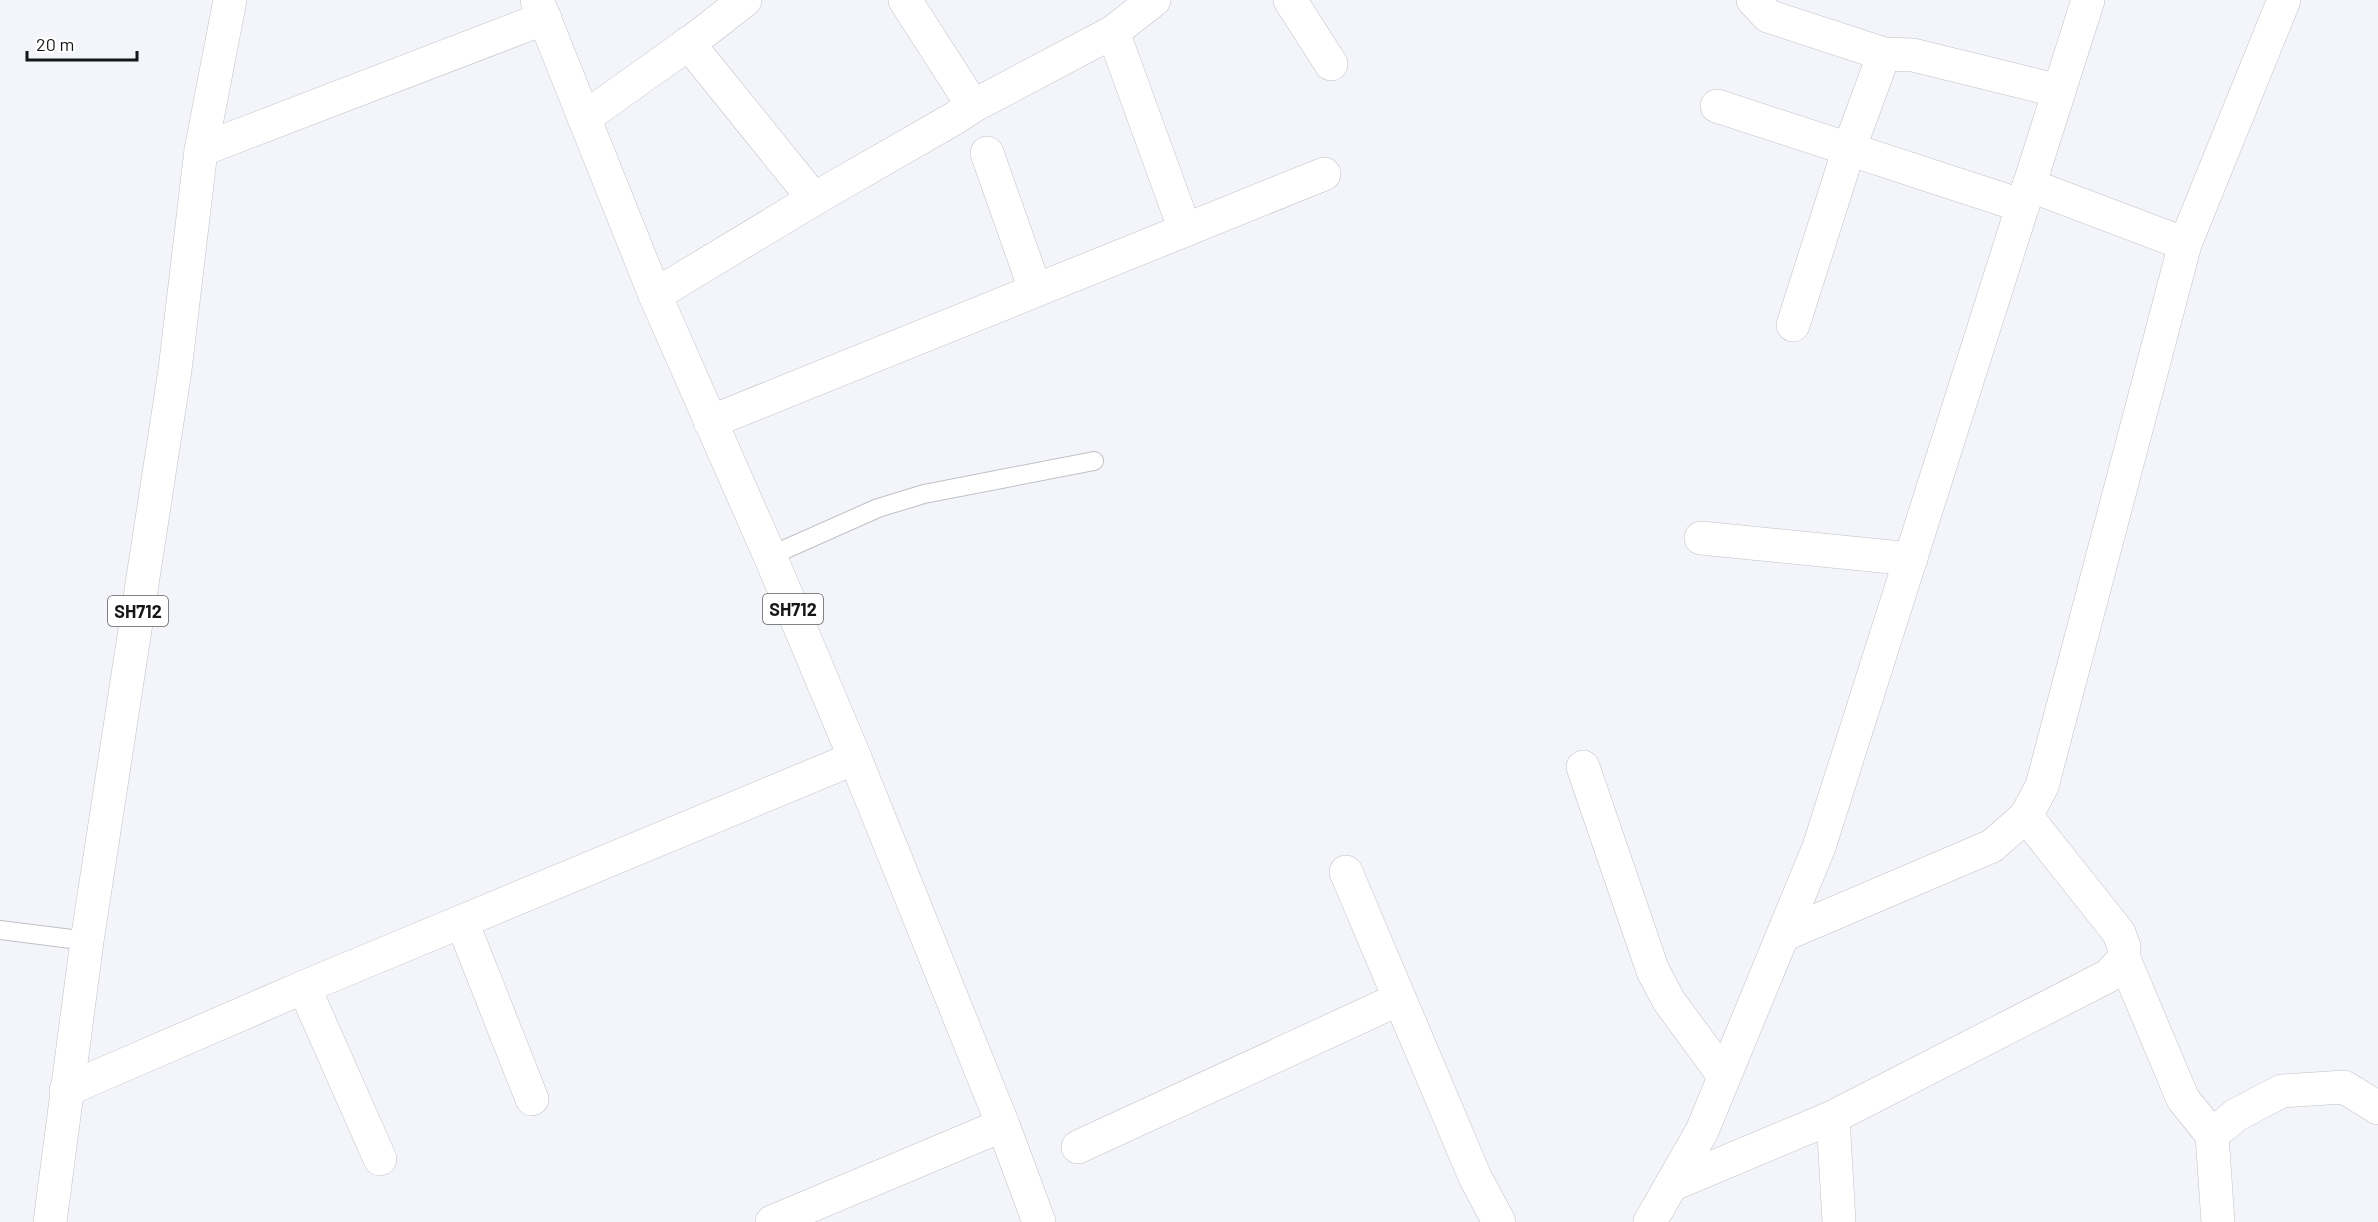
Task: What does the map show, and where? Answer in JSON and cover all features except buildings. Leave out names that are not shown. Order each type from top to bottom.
[{"type":"street","name":"SH712","points":[[50,1222],[87,941],[175,370],[201,150],[230,0]]},
{"type":"street","points":[[584,118],[745,0]]},
{"type":"street","points":[[905,0],[973,106]]},
{"type":"street","points":[[655,295],[813,199],[973,106],[1113,32],[1154,0]]},
{"type":"street","points":[[1290,0],[1331,64]]},
{"type":"street","points":[[1752,0],[1768,16],[1884,54],[1913,55],[2059,91]]},
{"type":"street","points":[[1650,1222],[1702,1131],[1819,847],[2088,0]]},
{"type":"street","points":[[1783,935],[1992,846],[2026,816],[2042,786],[2185,244],[2284,0]]},
{"type":"street","name":"SH712","points":[[541,9],[655,295],[770,556],[855,758],[1003,1125],[1039,1222]]},
{"type":"street","points":[[201,150],[541,9]]},
{"type":"street","points":[[1113,32],[1185,230]]},
{"type":"street","points":[[688,43],[813,199]]},
{"type":"street","points":[[1793,325],[1849,149],[1884,54]]},
{"type":"street","points":[[1717,106],[1849,149],[2026,196],[2185,244]]},
{"type":"street","points":[[987,153],[1035,289]]},
{"type":"street","points":[[710,422],[1324,174]]},
{"type":"street","points":[[1701,538],[1911,559]]},
{"type":"street","points":[[66,1090],[304,987],[855,758]]},
{"type":"street","points":[[1583,767],[1653,971],[1669,1001],[1724,1076]]},
{"type":"street","points":[[2026,816],[2119,933],[2124,947],[2124,959],[2183,1100],[2212,1135],[2218,1222]]},
{"type":"street","points":[[1346,872],[1476,1178],[1498,1222]]},
{"type":"street","points":[[462,922],[532,1099]]},
{"type":"street","points":[[1671,1185],[1833,1118],[2108,976],[2124,959]]},
{"type":"street","points":[[304,987],[380,1159]]},
{"type":"street","points":[[1078,1147],[1399,999]]},
{"type":"street","points":[[2212,1135],[2236,1115],[2282,1091],[2344,1087],[2378,1108]]},
{"type":"street","points":[[1833,1118],[1839,1222]]},
{"type":"street","points":[[772,1222],[1003,1125]]},
{"type":"lane","points":[[770,556],[878,508],[912,498],[1094,461]]},
{"type":"lane","points":[[0,930],[87,941]]}]
